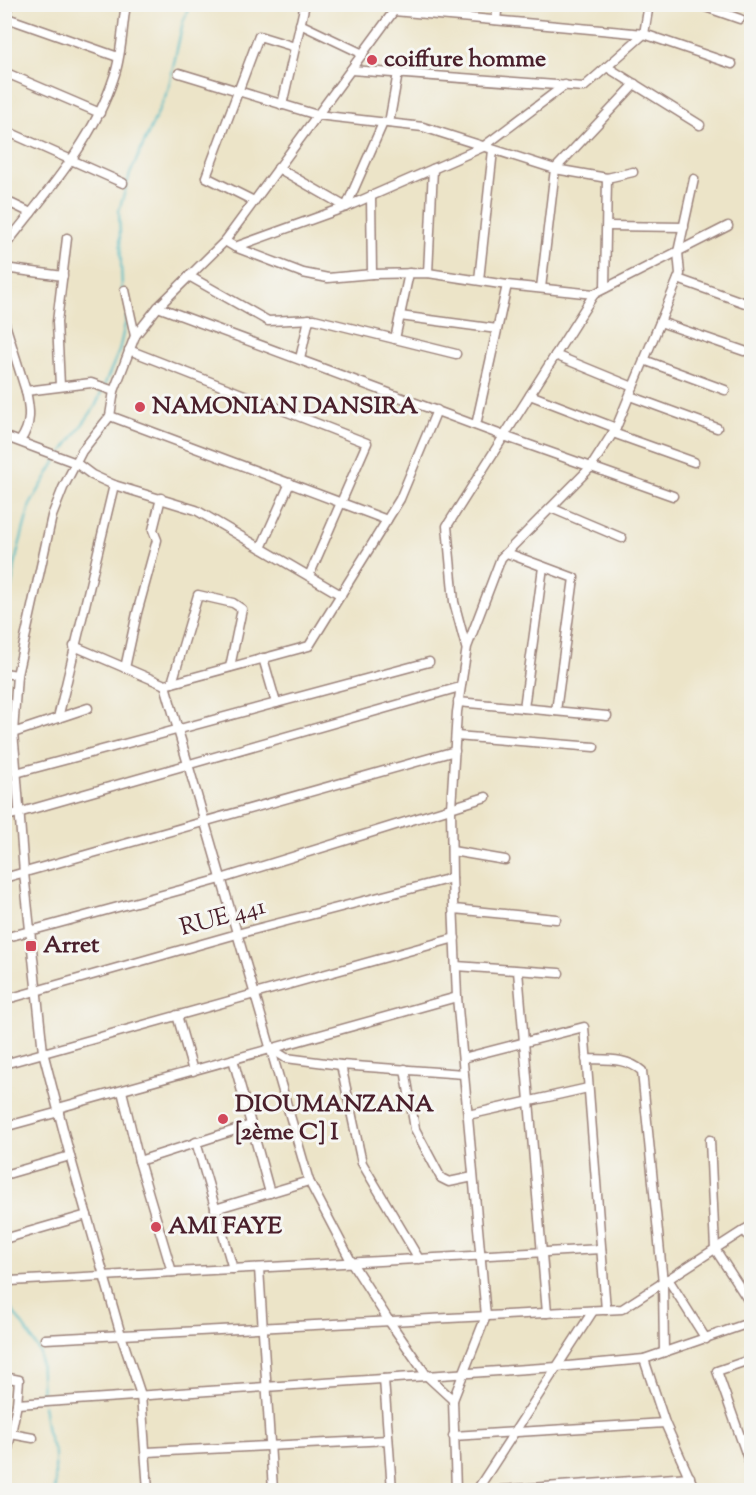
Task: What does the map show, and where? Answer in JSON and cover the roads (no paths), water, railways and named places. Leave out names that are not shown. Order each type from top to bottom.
[{"type":"street","points":[[9,4],[5,18],[118,57]]},
{"type":"street","points":[[4,247],[72,160],[100,113],[115,76],[126,4]]},
{"type":"street","points":[[282,105],[305,4]]},
{"type":"street","points":[[496,20],[498,4]]},
{"type":"street","points":[[351,70],[584,87],[644,34],[649,4]]},
{"type":"street","points":[[697,4],[740,19]]},
{"type":"street","points":[[148,1491],[147,1452],[141,1395],[121,1335],[43,1052],[24,873],[14,733],[17,675],[52,516],[63,488],[82,452],[110,416],[114,391],[135,336],[158,307],[225,241],[396,8],[644,34],[732,63]]},
{"type":"street","points":[[300,24],[363,54]]},
{"type":"street","points":[[254,201],[206,177],[259,36],[295,47]]},
{"type":"street","points":[[607,66],[700,125]]},
{"type":"street","points":[[4,72],[100,113]]},
{"type":"street","points":[[178,73],[317,115],[423,127],[555,169],[608,178],[633,172]]},
{"type":"street","points":[[346,207],[386,123],[398,73]]},
{"type":"street","points":[[541,288],[555,169],[635,84]]},
{"type":"street","points":[[235,246],[346,207],[483,147],[565,85]]},
{"type":"street","points":[[4,130],[123,183]]},
{"type":"street","points":[[479,280],[493,150]]},
{"type":"street","points":[[278,168],[346,207]]},
{"type":"street","points":[[428,273],[433,169]]},
{"type":"street","points":[[605,288],[608,178]]},
{"type":"street","points":[[456,1491],[453,1400],[486,1316],[457,997],[452,879],[451,808],[458,702],[466,647],[501,558],[591,467],[615,431],[680,274],[678,252],[694,179]]},
{"type":"street","points":[[371,196],[372,274]]},
{"type":"street","points":[[4,200],[31,213]]},
{"type":"street","points":[[607,226],[684,227]]},
{"type":"street","points":[[466,647],[454,602],[446,530],[504,436],[594,294],[728,226]]},
{"type":"street","points":[[60,386],[57,322],[67,238]]},
{"type":"street","points":[[225,241],[303,273],[328,278],[428,273],[507,285],[594,294]]},
{"type":"street","points":[[4,255],[5,271],[63,276]]},
{"type":"street","points":[[395,339],[409,273]]},
{"type":"street","points":[[189,276],[268,321],[309,320],[456,354]]},
{"type":"street","points":[[678,279],[745,303]]},
{"type":"street","points":[[476,425],[507,285]]},
{"type":"street","points":[[125,290],[135,336]]},
{"type":"street","points":[[158,307],[300,358],[504,436],[673,496]]},
{"type":"street","points":[[400,316],[497,329]]},
{"type":"street","points":[[300,358],[309,320]]},
{"type":"street","points":[[4,321],[26,391],[30,413],[28,429],[20,441]]},
{"type":"street","points":[[660,322],[744,351]]},
{"type":"street","points":[[129,350],[368,443],[309,576]]},
{"type":"street","points":[[555,355],[717,428]]},
{"type":"street","points":[[644,360],[725,390]]},
{"type":"street","points":[[26,391],[91,383],[114,391]]},
{"type":"street","points":[[530,395],[694,462]]},
{"type":"street","points":[[74,646],[169,684],[309,645],[400,499],[436,410]]},
{"type":"street","points":[[110,416],[387,520]]},
{"type":"street","points":[[4,436],[76,463],[92,475],[114,484],[196,510],[341,595]]},
{"type":"street","points":[[261,548],[290,483]]},
{"type":"street","points":[[58,718],[114,484]]},
{"type":"street","points":[[125,668],[157,540],[153,530],[161,498]]},
{"type":"street","points":[[551,508],[622,538]]},
{"type":"street","points":[[507,553],[574,578],[556,711]]},
{"type":"street","points":[[524,708],[543,567]]},
{"type":"street","points":[[230,667],[242,609],[233,603],[198,595],[169,684],[178,730],[309,1181],[352,1263],[388,1321],[427,1376],[453,1400]]},
{"type":"street","points":[[263,658],[276,703]]},
{"type":"street","points":[[16,773],[429,662]]},
{"type":"street","points":[[4,673],[17,675]]},
{"type":"street","points":[[4,817],[460,687]]},
{"type":"street","points":[[458,702],[607,716]]},
{"type":"street","points":[[14,733],[88,708]]},
{"type":"street","points":[[456,736],[594,747]]},
{"type":"street","points":[[4,878],[455,751]]},
{"type":"street","points":[[4,756],[15,754]]},
{"type":"street","points":[[4,938],[221,879],[486,797]]},
{"type":"street","points":[[452,851],[505,860]]},
{"type":"street","name":"RUE 441","points":[[4,1000],[237,934],[452,879]]},
{"type":"street","points":[[454,909],[556,919]]},
{"type":"street","points":[[4,1064],[455,938]]},
{"type":"street","points":[[456,966],[559,973]]},
{"type":"street","points":[[518,970],[547,1313]]},
{"type":"street","points":[[4,1127],[270,1048],[457,997]]},
{"type":"street","points":[[177,1015],[193,1071]]},
{"type":"street","points":[[463,1058],[584,1027],[606,1310]]},
{"type":"street","points":[[270,1048],[286,1058],[341,1065],[464,1074]]},
{"type":"street","points":[[233,1059],[270,1193]]},
{"type":"street","points":[[586,1059],[624,1061],[635,1065],[642,1071],[666,1281],[664,1352]]},
{"type":"street","points":[[341,1065],[362,1163],[419,1259]]},
{"type":"street","points":[[405,1069],[415,1129],[441,1178],[448,1182],[473,1177]]},
{"type":"street","points":[[468,1114],[588,1088]]},
{"type":"street","points":[[122,1091],[139,1161],[172,1272]]},
{"type":"street","points":[[139,1161],[251,1125]]},
{"type":"street","points":[[710,1140],[715,1249],[752,1306]]},
{"type":"street","points":[[196,1142],[233,1269]]},
{"type":"street","points":[[4,1175],[70,1156]]},
{"type":"street","points":[[215,1209],[309,1181]]},
{"type":"street","points":[[4,1239],[87,1215]]},
{"type":"street","points":[[45,1339],[622,1310],[748,1228],[752,1241]]},
{"type":"street","points":[[4,1263],[10,1281],[601,1250]]},
{"type":"street","points":[[259,1268],[273,1491]]},
{"type":"street","points":[[666,1281],[706,1339]]},
{"type":"street","points":[[477,1491],[593,1311]]},
{"type":"street","points":[[17,1404],[463,1374],[644,1359],[752,1322]]},
{"type":"street","points":[[644,1359],[666,1423],[695,1491]]},
{"type":"street","points":[[752,1359],[717,1371],[752,1470]]},
{"type":"street","points":[[4,1377],[19,1380],[17,1404],[4,1468]]},
{"type":"street","points":[[384,1379],[392,1491]]},
{"type":"street","points":[[453,1436],[666,1423]]},
{"type":"street","points":[[9,1437],[33,1438]]},
{"type":"street","points":[[147,1452],[388,1440]]},
{"type":"street","points":[[501,1491],[690,1478]]},
{"type":"street","points":[[664,1491],[690,1478]]},
{"type":"waterway","points":[[122,289],[119,211],[130,174],[168,90],[183,22],[190,4]]},
{"type":"waterway","points":[[61,454],[95,407],[119,351],[127,315]]},
{"type":"waterway","points":[[4,629],[17,554],[30,505],[57,459]]},
{"type":"waterway","points":[[4,1299],[40,1353],[42,1400]]},
{"type":"waterway","points":[[43,1405],[47,1432],[55,1454],[55,1490]]},
{"type":"place","name":"coiffure homme","points":[[372,60]]},
{"type":"place","name":"NAMONIAN DANSIRA","points":[[140,407]]},
{"type":"place","name":"Arret","points":[[31,946]]},
{"type":"place","name":"DIOUMANZANA [2ème C] I","points":[[223,1119]]},
{"type":"place","name":"AMI FAYE","points":[[156,1227]]}]
